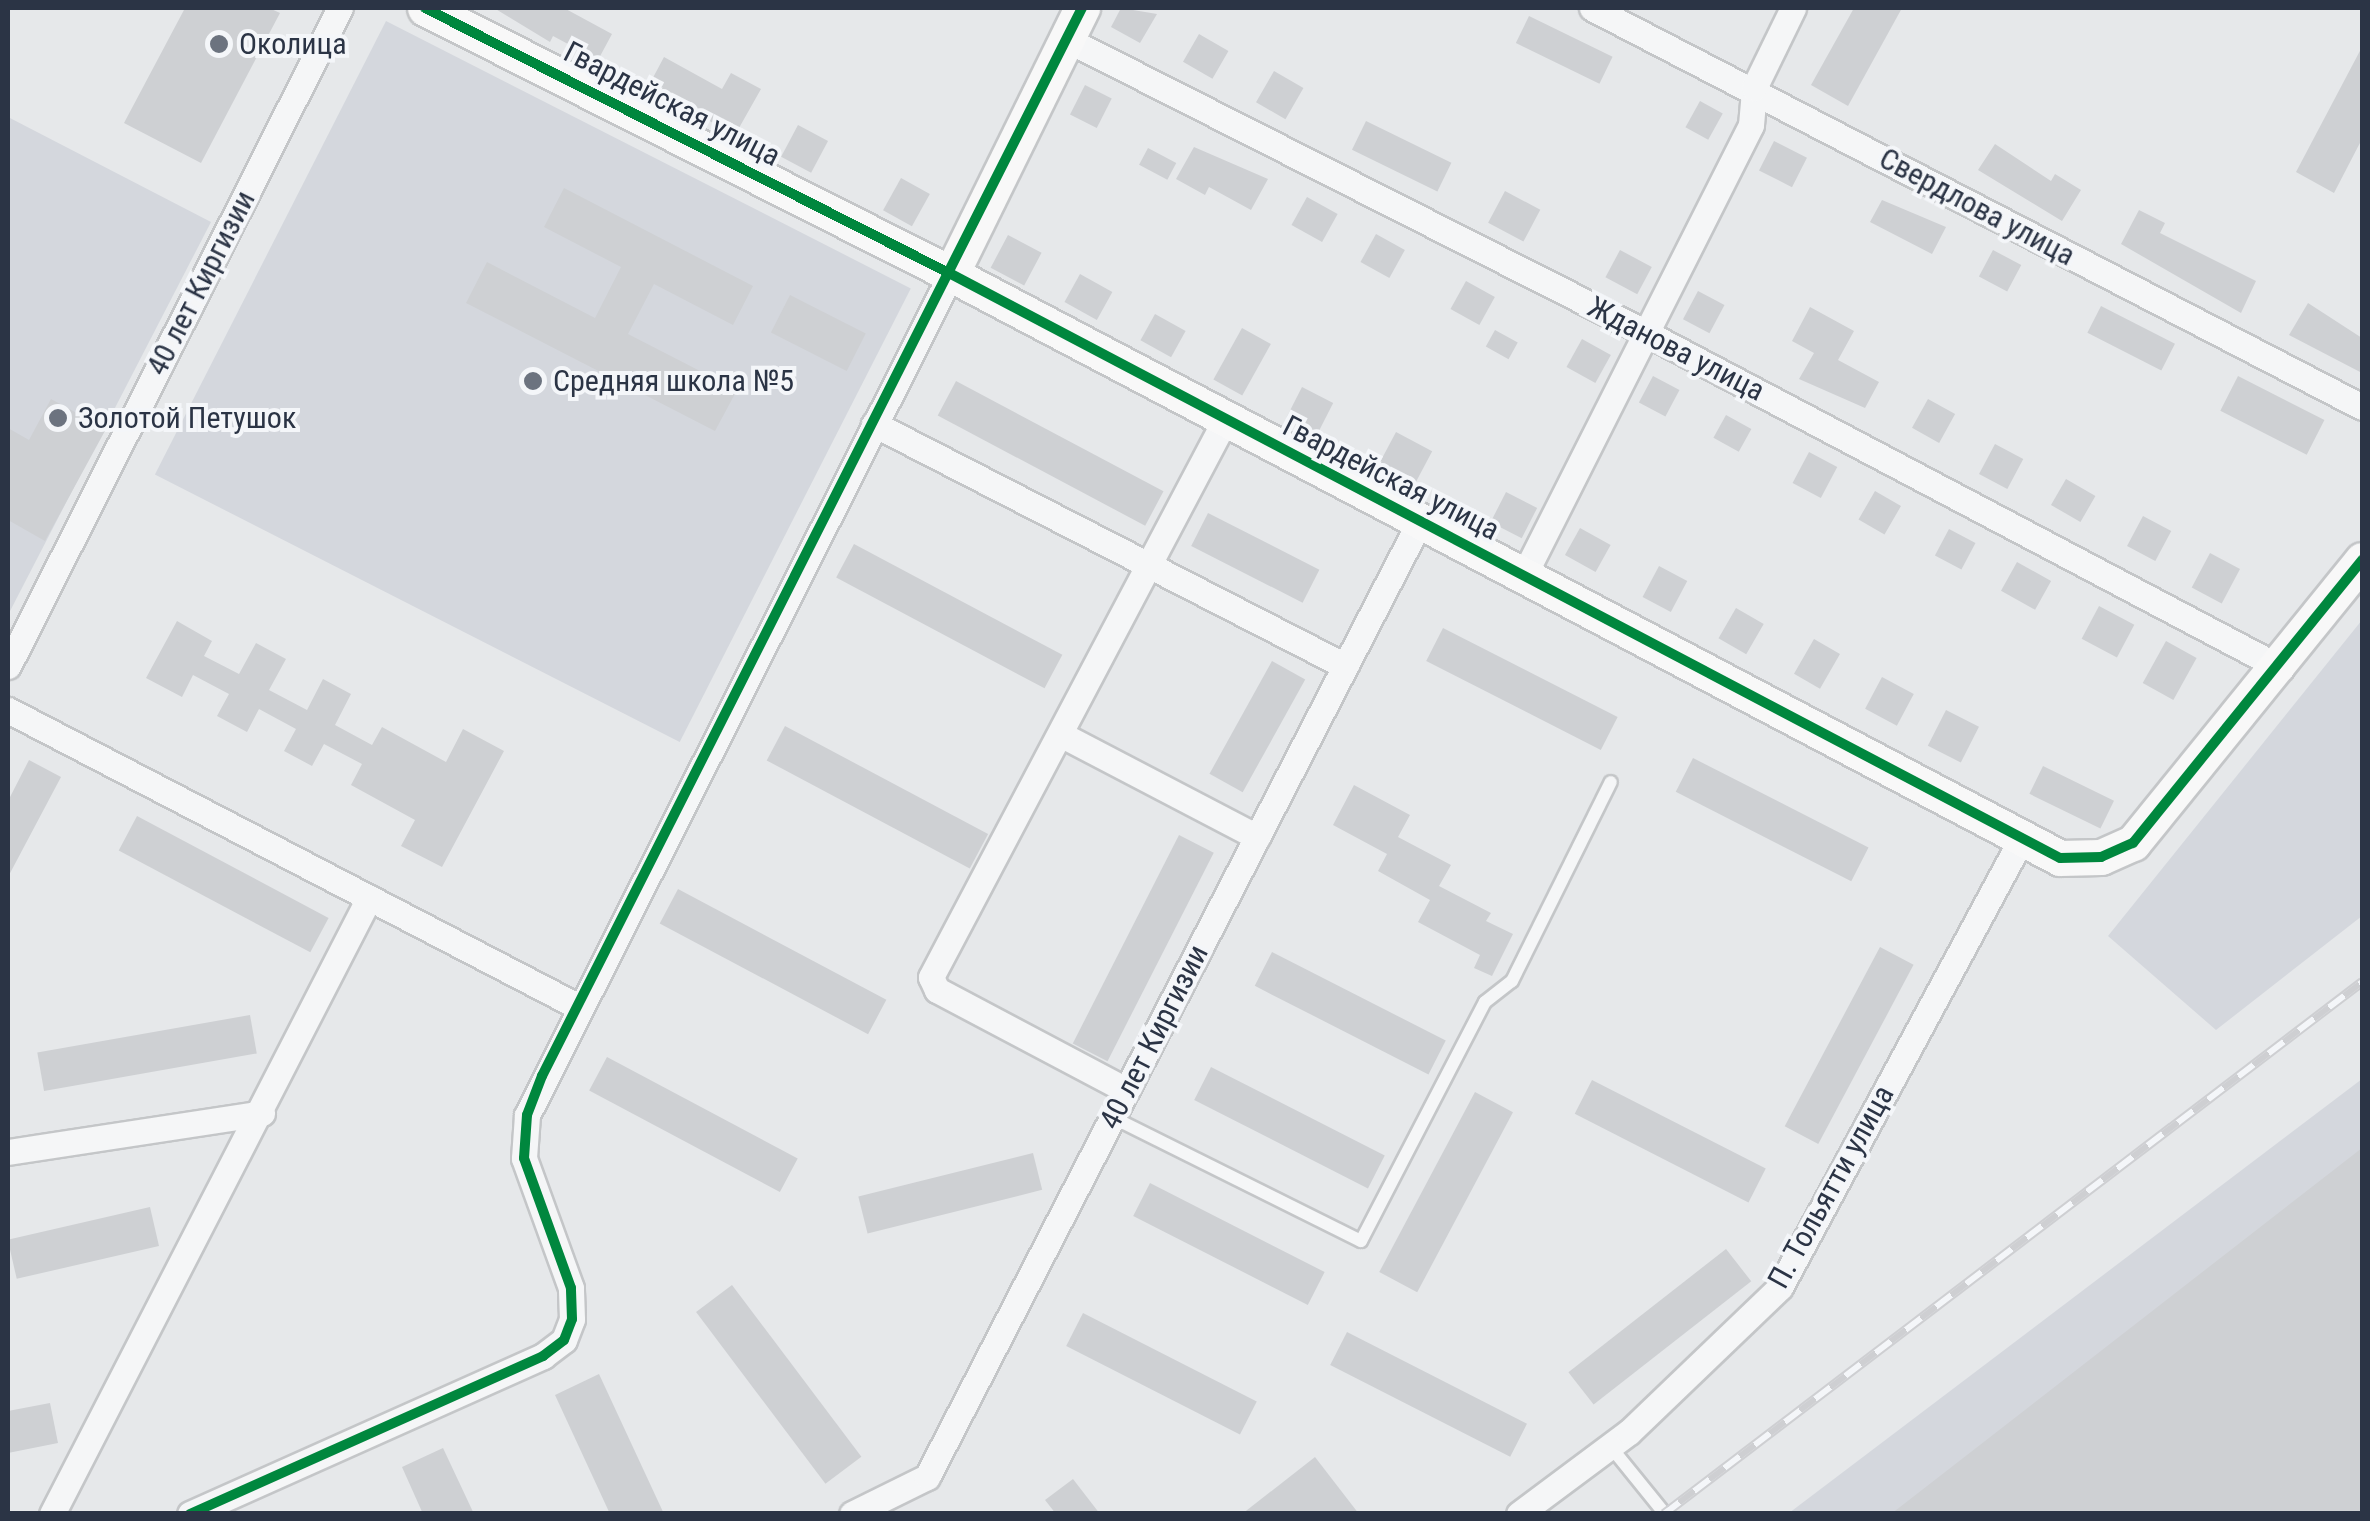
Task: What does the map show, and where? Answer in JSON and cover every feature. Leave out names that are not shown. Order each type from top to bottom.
[{"type":"street","name":"40 лет Киргизии","points":[[8,666],[340,8]]},
{"type":"street","name":"Гвардейская улица","points":[[426,8],[951,274],[2060,858],[2100,857],[2133,843],[2281,668]]},
{"type":"street","points":[[190,1514],[543,1356],[564,1340],[572,1318],[571,1288],[524,1158],[527,1115],[576,1006],[951,274],[1082,8]]},
{"type":"street","name":"Свердлова улица","points":[[1592,8],[1754,88],[2362,407]]},
{"type":"street","points":[[1524,575],[1751,125],[1754,88],[1793,8]]},
{"type":"street","name":"Жданова улица","points":[[1066,39],[1648,334],[2281,668]]},
{"type":"street","points":[[1126,1090],[932,984],[932,972],[1064,736],[1225,420]]},
{"type":"street","points":[[874,424],[1346,666]]},
{"type":"street","name":"40 лет Киргизии","points":[[852,1514],[927,1477],[1418,523]]},
{"type":"street","points":[[2281,668],[2362,560]]},
{"type":"street","points":[[8,710],[576,1006]]},
{"type":"street","points":[[1064,736],[1257,837]]},
{"type":"street","name":"П. Тольятти улица","points":[[1520,1514],[1610,1446],[1780,1287],[2022,838]]},
{"type":"street","points":[[52,1514],[262,1113],[369,898]]},
{"type":"street","points":[[8,1152],[262,1113]]},
{"type":"lane","points":[[1112,1117],[1361,1241],[1485,1002],[1512,981],[1612,782]]},
{"type":"lane","points":[[1610,1446],[1666,1514]]},
{"type":"shaded area","name":"Средняя школа №5","points":[[386,21],[911,288],[680,742],[155,475]]},
{"type":"shaded area","name":"Золотой Петушок","points":[[8,117],[211,222],[8,615]]},
{"type":"shaded area","points":[[2362,620],[2362,916],[2216,1030],[2108,936]]},
{"type":"shaded area","points":[[2362,1079],[2362,1513],[1789,1513]]},
{"type":"building","points":[[185,8],[269,8],[280,13],[201,163],[124,123]]},
{"type":"building","points":[[494,8],[564,8],[612,34],[598,60],[553,36],[550,42]]},
{"type":"building","points":[[1121,8],[1157,14],[1140,43],[1111,27]]},
{"type":"building","points":[[1854,8],[1902,8],[1848,106],[1811,85]]},
{"type":"building","points":[[1529,16],[1613,57],[1599,84],[1516,43]]},
{"type":"building","points":[[1199,34],[1228,51],[1212,79],[1183,62]]},
{"type":"building","points":[[2362,47],[2362,139],[2334,193],[2296,172]]},
{"type":"building","points":[[664,57],[722,89],[731,73],[761,89],[735,135],[648,87]]},
{"type":"building","points":[[1274,71],[1303,88],[1285,119],[1256,102]]},
{"type":"building","points":[[1085,85],[1112,99],[1097,128],[1070,114]]},
{"type":"building","points":[[1700,101],[1723,114],[1708,140],[1685,127]]},
{"type":"building","points":[[1366,121],[1451,163],[1437,191],[1352,150]]},
{"type":"building","points":[[798,125],[828,141],[811,173],[781,157]]},
{"type":"building","points":[[1774,141],[1807,158],[1792,187],[1759,170]]},
{"type":"building","points":[[1995,144],[2051,181],[2055,174],[2081,190],[2062,221],[1978,170]]},
{"type":"building","points":[[1194,147],[1268,179],[1251,210],[1209,187],[1205,195],[1176,179]]},
{"type":"building","points":[[1148,148],[1176,163],[1167,180],[1139,165]]},
{"type":"building","points":[[901,178],[930,194],[912,226],[883,210]]},
{"type":"building","points":[[564,188],[753,286],[733,325],[654,284],[628,334],[737,390],[715,431],[466,303],[487,262],[595,318],[621,267],[544,227]]},
{"type":"building","points":[[1505,191],[1540,210],[1523,242],[1488,223]]},
{"type":"building","points":[[1307,197],[1338,214],[1322,242],[1291,225]]},
{"type":"building","points":[[1882,200],[1946,227],[1932,254],[1870,222]]},
{"type":"building","points":[[2139,210],[2165,223],[2160,233],[2256,281],[2241,313],[2121,244]]},
{"type":"building","points":[[1376,234],[1405,250],[1389,278],[1360,262]]},
{"type":"building","points":[[1008,235],[1042,253],[1024,286],[991,268]]},
{"type":"building","points":[[1620,250],[1652,267],[1637,294],[1605,277]]},
{"type":"building","points":[[1993,250],[2021,265],[2007,292],[1979,276]]},
{"type":"building","points":[[1080,274],[1112,292],[1097,320],[1064,302]]},
{"type":"building","points":[[1466,281],[1495,297],[1479,325],[1450,309]]},
{"type":"building","points":[[1698,291],[1724,305],[1709,333],[1683,319]]},
{"type":"building","points":[[790,295],[866,334],[847,371],[771,332]]},
{"type":"building","points":[[2308,303],[2362,338],[2362,373],[2289,335]]},
{"type":"building","points":[[2101,306],[2175,344],[2161,370],[2087,333]]},
{"type":"building","points":[[1810,307],[1854,331],[1838,360],[1879,382],[1865,408],[1799,379],[1814,353],[1792,341]]},
{"type":"building","points":[[1155,314],[1186,331],[1171,357],[1140,340]]},
{"type":"building","points":[[1242,328],[1271,344],[1242,396],[1213,380]]},
{"type":"building","points":[[1495,330],[1518,343],[1509,359],[1486,347]]},
{"type":"building","points":[[1582,339],[1611,355],[1595,383],[1566,367]]},
{"type":"building","points":[[1653,376],[1679,390],[1665,417],[1639,402]]},
{"type":"building","points":[[2238,376],[2324,420],[2307,455],[2220,411]]},
{"type":"building","points":[[956,381],[1163,491],[1145,526],[938,415]]},
{"type":"building","points":[[1302,387],[1333,403],[1318,433],[1287,417]]},
{"type":"building","points":[[51,399],[106,429],[45,541],[8,520],[8,428],[29,440]]},
{"type":"building","points":[[1928,399],[1955,414],[1939,443],[1912,428]]},
{"type":"building","points":[[1726,415],[1751,429],[1739,452],[1713,438]]},
{"type":"building","points":[[1396,432],[1432,451],[1414,486],[1378,466]]},
{"type":"building","points":[[1995,444],[2023,459],[2007,489],[1979,474]]},
{"type":"building","points":[[1809,452],[1837,467],[1821,498],[1793,483]]},
{"type":"building","points":[[2066,479],[2095,496],[2080,522],[2051,505]]},
{"type":"building","points":[[1875,491],[1901,506],[1884,535],[1858,520]]},
{"type":"building","points":[[1506,492],[1537,508],[1522,538],[1491,522]]},
{"type":"building","points":[[1208,513],[1319,570],[1303,603],[1191,546]]},
{"type":"building","points":[[2143,516],[2171,531],[2155,561],[2127,546]]},
{"type":"building","points":[[1580,528],[1611,545],[1596,572],[1565,555]]},
{"type":"building","points":[[1949,529],[1975,543],[1961,570],[1935,555]]},
{"type":"building","points":[[854,544],[1062,655],[1045,688],[836,578]]},
{"type":"building","points":[[2210,553],[2240,569],[2222,603],[2192,587]]},
{"type":"building","points":[[2017,562],[2051,581],[2035,610],[2001,591]]},
{"type":"building","points":[[1659,566],[1687,581],[1671,612],[1643,597]]},
{"type":"building","points":[[2099,606],[2134,625],[2117,657],[2082,639]]},
{"type":"building","points":[[1736,608],[1764,624],[1746,654],[1718,638]]},
{"type":"building","points":[[177,621],[212,641],[204,656],[239,674],[256,643],[286,659],[269,690],[307,710],[323,679],[351,694],[335,725],[372,745],[382,727],[446,762],[463,729],[504,751],[442,867],[401,846],[415,820],[351,785],[362,764],[324,744],[312,766],[284,751],[296,729],[259,709],[247,732],[217,716],[229,694],[193,675],[182,697],[146,678]]},
{"type":"building","points":[[1443,628],[1618,717],[1601,750],[1426,661]]},
{"type":"building","points":[[1814,639],[1840,654],[1820,689],[1794,674]]},
{"type":"building","points":[[2166,641],[2197,658],[2173,700],[2143,683]]},
{"type":"building","points":[[1272,661],[1305,679],[1243,792],[1209,774]]},
{"type":"building","points":[[1882,677],[1914,694],[1897,726],[1865,709]]},
{"type":"building","points":[[1946,710],[1979,727],[1961,762],[1928,746]]},
{"type":"building","points":[[785,726],[988,834],[970,868],[767,760]]},
{"type":"building","points":[[1693,758],[1869,847],[1851,881],[1676,792]]},
{"type":"building","points":[[29,760],[61,777],[8,877],[8,801]]},
{"type":"building","points":[[2043,766],[2114,801],[2100,828],[2029,794]]},
{"type":"building","points":[[1354,785],[1410,815],[1398,837],[1451,865],[1439,886],[1491,913],[1486,921],[1513,934],[1492,976],[1474,968],[1480,955],[1418,922],[1430,900],[1378,871],[1387,854],[1333,825]]},
{"type":"building","points":[[137,816],[329,918],[310,952],[119,850]]},
{"type":"building","points":[[1179,835],[1214,853],[1108,1061],[1073,1043]]},
{"type":"building","points":[[678,889],[886,1000],[868,1034],[660,923]]},
{"type":"building","points":[[1880,947],[1914,965],[1818,1144],[1785,1126]]},
{"type":"building","points":[[1272,952],[1446,1041],[1428,1074],[1255,986]]},
{"type":"building","points":[[250,1015],[257,1053],[44,1091],[37,1053]]},
{"type":"building","points":[[607,1057],[798,1158],[780,1192],[589,1091]]},
{"type":"building","points":[[1211,1067],[1385,1156],[1368,1188],[1194,1100]]},
{"type":"building","points":[[1592,1080],[1766,1169],[1748,1202],[1575,1114]]},
{"type":"building","points":[[1475,1092],[1513,1112],[1417,1292],[1379,1272]]},
{"type":"building","points":[[2362,1148],[2362,1514],[1891,1514]]},
{"type":"building","points":[[1033,1153],[1042,1190],[868,1233],[858,1197]]},
{"type":"building","points":[[1150,1183],[1325,1272],[1308,1305],[1133,1216]]},
{"type":"building","points":[[150,1207],[159,1246],[17,1279],[8,1240]]},
{"type":"building","points":[[1726,1249],[1751,1281],[1594,1404],[1568,1372]]},
{"type":"building","points":[[732,1285],[861,1457],[825,1484],[696,1312]]},
{"type":"building","points":[[1083,1313],[1257,1402],[1240,1434],[1066,1346]]},
{"type":"building","points":[[1347,1332],[1527,1424],[1510,1457],[1330,1365]]},
{"type":"building","points":[[599,1374],[664,1514],[610,1514],[555,1395]]},
{"type":"building","points":[[50,1403],[58,1443],[8,1453],[8,1411]]},
{"type":"building","points":[[443,1448],[474,1514],[423,1514],[402,1467]]},
{"type":"building","points":[[1315,1457],[1359,1514],[1242,1514]]},
{"type":"building","points":[[1073,1479],[1100,1514],[1056,1514],[1045,1500]]},
{"type":"railway","points":[[1664,1514],[2362,982]]},
{"type":"cycle path","points":[[425,8],[951,274],[2060,858],[2101,857],[2133,843],[2362,560]]},
{"type":"cycle path","points":[[190,1514],[543,1356],[564,1340],[572,1319],[571,1288],[524,1158],[527,1115],[542,1076],[1082,8]]},
{"type":"place","name":"Околица","points":[[219,44]]},
{"type":"place","name":"Средняя школа №5","points":[[533,381]]},
{"type":"place","name":"Золотой Петушок","points":[[58,418]]}]
